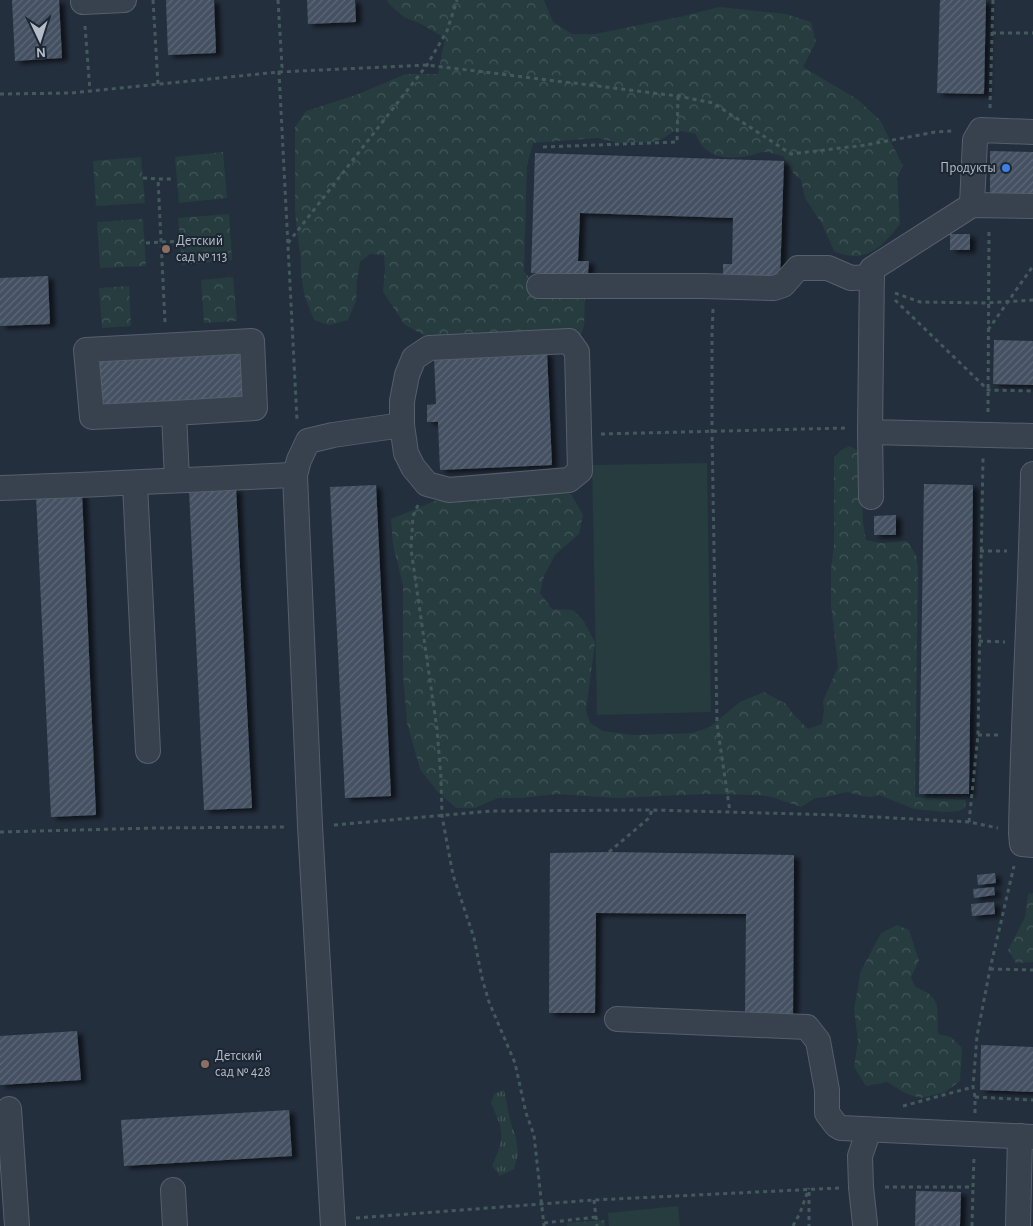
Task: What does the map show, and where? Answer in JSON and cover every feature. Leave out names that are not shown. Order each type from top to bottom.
[{"type":"lane","points":[[83,2],[124,0]]},
{"type":"lane","points":[[981,205],[975,140],[985,131],[1033,132]]},
{"type":"lane","points":[[871,497],[870,432],[876,283],[872,268],[981,205],[1033,206]]},
{"type":"lane","points":[[539,286],[774,288],[783,285],[798,268],[828,268],[851,278],[876,283]]},
{"type":"lane","points":[[252,341],[255,408],[174,413],[92,417],[86,350],[252,341]]},
{"type":"lane","points":[[569,341],[577,352],[578,434],[580,471],[569,480],[449,490],[427,484],[413,467],[406,453],[402,425],[402,401],[407,375],[414,358],[429,348],[569,341]]},
{"type":"lane","points":[[174,413],[177,480]]},
{"type":"lane","points":[[332,1223],[310,826],[294,475],[308,441],[333,435],[402,425]]},
{"type":"lane","points":[[870,432],[1033,436]]},
{"type":"lane","points":[[1025,841],[1022,736],[1032,551],[1033,474]]},
{"type":"lane","points":[[0,488],[135,484],[177,480],[294,475]]},
{"type":"lane","points":[[135,484],[148,751]]},
{"type":"lane","points":[[617,1019],[807,1027],[818,1041],[827,1090],[827,1113],[836,1125],[841,1128],[1027,1137],[1018,1226]]},
{"type":"lane","points":[[9,1109],[17,1226]]},
{"type":"lane","points":[[865,1224],[860,1156],[869,1130]]},
{"type":"lane","points":[[173,1190],[175,1226]]},
{"type":"path","points":[[153,0],[158,84]]},
{"type":"path","points":[[278,0],[282,67],[279,72],[295,412],[302,452]]},
{"type":"path","points":[[288,244],[427,65],[447,31],[457,0]]},
{"type":"path","points":[[0,94],[71,93],[279,72],[427,65],[678,96],[713,103],[791,154],[866,145],[935,132],[985,131],[993,0]]},
{"type":"path","points":[[83,2],[90,91]]},
{"type":"path","points":[[992,33],[1033,34]]},
{"type":"path","points":[[543,147],[677,142],[678,96]]},
{"type":"path","points":[[143,178],[174,179]]},
{"type":"path","points":[[158,179],[167,346]]},
{"type":"path","points":[[969,822],[978,735],[985,435],[988,390],[987,303],[981,205]]},
{"type":"path","points":[[146,242],[181,241]]},
{"type":"path","points":[[988,331],[1033,266]]},
{"type":"path","points":[[876,283],[920,302],[987,303],[1033,300]]},
{"type":"path","points":[[876,283],[988,390],[1033,391]]},
{"type":"path","points":[[715,286],[712,335],[712,431],[716,724],[730,812]]},
{"type":"path","points":[[578,434],[850,428],[870,432]]},
{"type":"path","points":[[427,484],[413,516],[411,549],[437,729],[442,816],[453,874],[474,938],[489,1002],[515,1063],[526,1113],[534,1135],[540,1203],[544,1224],[596,1217]]},
{"type":"path","points":[[609,852],[650,818],[652,810]]},
{"type":"path","points":[[0,832],[310,826],[491,811],[652,810],[838,815],[969,822],[1025,841],[1012,875],[990,969],[977,1036],[973,1087],[975,1097],[972,1226]]},
{"type":"path","points":[[990,969],[1033,970]]},
{"type":"path","points":[[975,1097],[1033,1100]]},
{"type":"path","points":[[332,1223],[540,1203],[809,1188],[973,1188]]},
{"type":"path","points":[[794,1226],[809,1188]]},
{"type":"path","points":[[809,1188],[809,1226]]},
{"type":"path","points":[[594,1200],[597,1226]]},
{"type":"green space","points":[[387,0],[544,0],[553,22],[572,34],[595,34],[719,7],[786,14],[811,22],[816,42],[803,67],[857,99],[880,120],[903,166],[897,178],[900,224],[886,240],[864,255],[845,255],[834,251],[822,224],[805,198],[801,180],[794,174],[783,156],[769,152],[760,152],[750,156],[732,158],[717,156],[704,148],[696,134],[676,130],[662,139],[653,142],[620,143],[597,138],[533,143],[527,165],[524,271],[533,282],[585,295],[584,326],[579,340],[435,341],[405,325],[383,292],[384,255],[370,254],[360,262],[356,301],[348,320],[329,325],[314,320],[305,297],[301,276],[295,209],[295,127],[306,111],[356,95],[406,74],[438,74],[445,38],[419,23],[405,18]]},
{"type":"green space","points":[[223,152],[227,198],[179,203],[175,157]]},
{"type":"green space","points":[[141,157],[145,203],[96,206],[93,161]]},
{"type":"green space","points":[[229,214],[232,260],[182,265],[178,218]]},
{"type":"green space","points":[[143,219],[146,266],[100,268],[97,222]]},
{"type":"green space","points":[[233,277],[237,321],[204,323],[201,280]]},
{"type":"green space","points":[[129,286],[131,326],[102,328],[99,288]]},
{"type":"green space","points":[[850,446],[861,453],[863,523],[866,540],[880,543],[907,541],[916,555],[918,567],[915,797],[966,800],[965,808],[959,811],[945,812],[914,809],[879,795],[871,797],[847,792],[815,798],[801,807],[772,797],[758,795],[705,794],[617,798],[557,794],[498,798],[475,808],[456,808],[437,791],[420,769],[407,723],[403,674],[403,585],[393,545],[391,519],[442,498],[560,492],[571,494],[583,515],[579,534],[555,555],[544,576],[540,593],[552,609],[573,610],[583,620],[595,642],[586,710],[590,723],[603,731],[633,735],[692,733],[710,727],[740,702],[764,692],[786,704],[808,729],[822,724],[823,701],[838,667],[831,604],[831,569],[834,546],[834,458],[841,450]]},
{"type":"green space","points":[[707,463],[711,712],[597,715],[592,465]]},
{"type":"green space","points":[[1033,893],[1033,962],[1016,963],[1008,950],[1025,917],[1028,894]]},
{"type":"green space","points":[[897,925],[909,930],[919,961],[911,977],[915,987],[931,995],[937,1005],[938,1034],[951,1037],[962,1048],[960,1081],[945,1092],[921,1098],[907,1094],[887,1082],[866,1086],[854,1067],[858,1041],[854,1009],[861,971],[881,933]]},
{"type":"green space","points":[[504,1090],[518,1154],[514,1169],[500,1176],[492,1166],[501,1141],[501,1134],[491,1103],[494,1094]]},
{"type":"green space","points":[[678,1206],[680,1226],[609,1226],[608,1213]]},
{"type":"green space","points":[[605,1220],[605,1226],[567,1226],[567,1223]]},
{"type":"building","points":[[12,0],[59,0],[62,58],[15,61]]},
{"type":"building","points":[[166,0],[214,0],[216,53],[168,55]]},
{"type":"building","points":[[307,0],[355,0],[356,22],[308,24]]},
{"type":"building","points":[[940,0],[986,0],[984,94],[937,93]]},
{"type":"building","points":[[990,151],[1033,152],[1033,199],[990,198]]},
{"type":"building","points":[[535,153],[784,161],[780,280],[723,278],[723,264],[732,264],[733,218],[580,213],[578,261],[589,261],[588,274],[531,273]]},
{"type":"building","points":[[950,234],[970,234],[970,250],[950,250]]},
{"type":"building","points":[[48,276],[50,324],[0,326],[0,278]]},
{"type":"building","points":[[994,340],[1033,341],[1033,385],[993,384]]},
{"type":"building","points":[[547,352],[552,465],[440,470],[438,422],[427,422],[427,405],[436,404],[434,357]]},
{"type":"building","points":[[241,354],[243,399],[96,406],[94,361]]},
{"type":"building","points":[[924,484],[973,485],[969,794],[919,794]]},
{"type":"building","points":[[376,485],[391,796],[345,798],[330,487]]},
{"type":"building","points":[[236,488],[252,808],[204,810],[189,490]]},
{"type":"building","points":[[82,493],[96,815],[51,817],[36,495]]},
{"type":"building","points":[[896,515],[896,535],[874,535],[874,516]]},
{"type":"building","points":[[550,853],[794,855],[793,1018],[745,1018],[746,914],[596,913],[595,1013],[549,1013]]},
{"type":"building","points":[[995,873],[996,883],[978,885],[977,875]]},
{"type":"building","points":[[994,887],[995,895],[974,898],[973,889]]},
{"type":"building","points":[[994,902],[995,914],[972,916],[971,904]]},
{"type":"building","points":[[77,1031],[81,1080],[0,1085],[0,1036]]},
{"type":"building","points":[[981,1045],[1033,1047],[1033,1092],[980,1090]]},
{"type":"building","points":[[289,1110],[292,1156],[124,1166],[121,1120]]},
{"type":"building","points":[[916,1191],[961,1192],[960,1226],[915,1226]]},
{"type":"place","name":"Продукты","points":[[1006,168]]},
{"type":"place","name":"Детский сад № 113","points":[[166,249]]},
{"type":"place","name":"Детский сад № 428","points":[[205,1064]]}]
